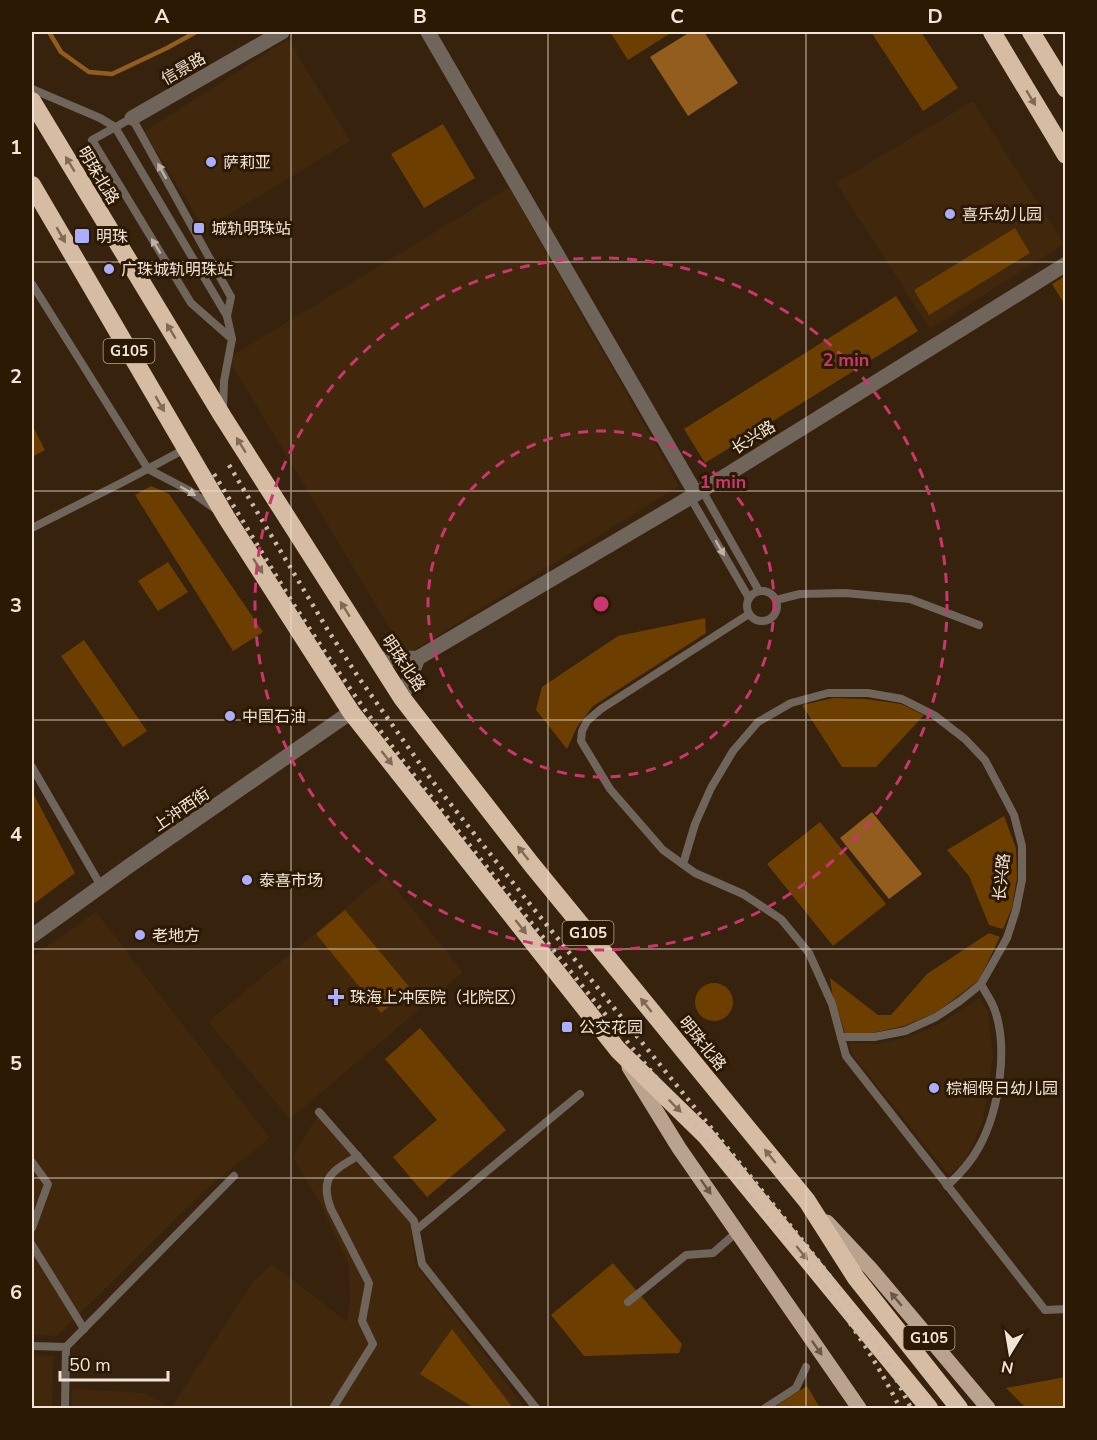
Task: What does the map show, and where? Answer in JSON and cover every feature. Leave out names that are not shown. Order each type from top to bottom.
[{"type":"highway","points":[[990,32],[1065,155]]},
{"type":"highway","points":[[1031,32],[1065,89]]},
{"type":"highway","name":"明珠北路","points":[[32,101],[223,417],[402,698],[540,874],[807,1201],[856,1278],[959,1408]]},
{"type":"highway","name":"G105","points":[[32,185],[226,517],[351,712],[618,1050],[705,1136],[929,1408]]},
{"type":"main road","name":"G105","points":[[618,1050],[679,1148],[859,1408]]},
{"type":"main road","name":"明珠北路","points":[[807,1201],[870,1268],[988,1408]]},
{"type":"street","name":"信景路","points":[[132,118],[282,32]]},
{"type":"street","points":[[428,32],[696,494]]},
{"type":"street","name":"长兴路","points":[[377,659],[418,658],[696,494],[1065,264]]},
{"type":"street","points":[[402,698],[418,658]]},
{"type":"street","name":"上沖西街","points":[[32,936],[351,712]]},
{"type":"lane","points":[[32,89],[100,118],[115,127],[227,316],[232,339],[224,381],[223,417]]},
{"type":"lane","points":[[227,316],[231,297],[132,118],[92,140],[191,303],[232,339]]},
{"type":"lane","points":[[32,284],[148,468],[190,491],[226,517]]},
{"type":"lane","points":[[32,528],[186,448]]},
{"type":"lane","points":[[696,494],[759,591]]},
{"type":"lane","points":[[696,494],[749,598]]},
{"type":"lane","points":[[759,591],[769,592],[776,600],[777,610],[771,619],[756,620],[749,614],[747,604],[749,598],[759,591]]},
{"type":"lane","points":[[776,600],[800,594],[846,593],[910,598],[979,625]]},
{"type":"lane","points":[[749,614],[601,709],[587,721],[582,731],[581,741],[609,789],[663,850],[695,873],[744,894],[781,919],[809,953],[832,1004],[846,1056],[1045,1310],[1065,1309]]},
{"type":"lane","name":"长兴路","points":[[683,864],[695,824],[711,788],[733,751],[758,722],[790,703],[828,693],[868,693],[902,699],[934,715],[965,739],[985,760],[1014,815],[1022,846],[1022,880],[1016,910],[1007,938],[993,965],[981,984],[936,1017],[905,1031],[874,1037],[841,1037]]},
{"type":"lane","points":[[32,767],[101,886]]},
{"type":"lane","points":[[947,1186],[966,1168],[980,1146],[998,1090],[1001,1060],[999,1033],[994,1009],[981,984]]},
{"type":"lane","points":[[416,1230],[580,1094]]},
{"type":"lane","points":[[319,1112],[414,1221],[422,1264],[536,1408]]},
{"type":"lane","points":[[333,1408],[373,1344],[362,1321],[369,1283],[327,1197],[329,1178],[334,1170],[358,1156]]},
{"type":"lane","points":[[32,1162],[48,1184],[32,1228]]},
{"type":"lane","points":[[65,1408],[66,1347],[234,1176]]},
{"type":"lane","points":[[628,1302],[686,1255],[713,1253],[737,1232]]},
{"type":"lane","points":[[32,1245],[84,1329]]},
{"type":"lane","points":[[32,1346],[66,1347]]},
{"type":"lane","points":[[765,1408],[796,1388],[806,1367]]},
{"type":"shaded area","points":[[610,32],[672,32],[628,60]]},
{"type":"shaded area","points":[[690,32],[704,32],[738,83],[688,116],[650,57]]},
{"type":"shaded area","points":[[871,32],[921,32],[958,88],[923,111]]},
{"type":"shaded area","points":[[288,39],[350,141],[205,229],[144,132]]},
{"type":"shaded area","name":"喜乐幼儿园","points":[[973,101],[1064,244],[930,329],[836,183]]},
{"type":"shaded area","points":[[443,124],[475,178],[424,208],[391,154]]},
{"type":"shaded area","points":[[509,187],[679,486],[406,655],[228,358]]},
{"type":"shaded area","points":[[1015,228],[1030,253],[929,315],[914,290]]},
{"type":"shaded area","points":[[1065,276],[1065,305],[1052,284]]},
{"type":"shaded area","points":[[896,296],[918,331],[705,463],[684,429]]},
{"type":"shaded area","points":[[32,425],[45,450],[32,457]]},
{"type":"shaded area","points":[[151,486],[169,494],[263,632],[233,651],[135,495]]},
{"type":"shaded area","points":[[168,562],[188,592],[158,611],[138,581]]},
{"type":"shaded area","points":[[705,618],[706,633],[593,706],[577,727],[567,749],[536,710],[542,687],[618,636]]},
{"type":"shaded area","points":[[84,640],[147,731],[123,747],[61,656]]},
{"type":"shaded area","points":[[834,698],[866,699],[901,704],[924,715],[876,767],[842,767],[802,705]]},
{"type":"shaded area","points":[[32,791],[75,873],[32,905]]},
{"type":"shaded area","points":[[872,812],[922,874],[889,899],[840,838]]},
{"type":"shaded area","points":[[1004,816],[1016,848],[1017,877],[1012,908],[1003,929],[989,925],[969,876],[947,850]]},
{"type":"shaded area","points":[[820,822],[886,904],[833,946],[767,864]]},
{"type":"shaded area","name":"珠海上冲医院（北院区）","points":[[385,875],[463,972],[290,1119],[208,1022]]},
{"type":"shaded area","points":[[345,910],[411,989],[381,1013],[316,934]]},
{"type":"shaded area","points":[[96,912],[270,1138],[206,1189],[57,1336],[32,1335],[32,957]]},
{"type":"shaded area","points":[[989,933],[1000,937],[979,980],[937,1012],[904,1026],[872,1033],[845,1033],[832,993],[830,978],[878,1015],[891,1015],[927,974]]},
{"type":"shaded area","points":[[714,983],[728,988],[733,1002],[728,1016],[714,1021],[700,1016],[695,1002],[700,988]]},
{"type":"shaded area","name":"棕榈假日幼儿园","points":[[980,998],[988,1012],[993,1056],[983,1120],[963,1163],[949,1175],[852,1054],[849,1042],[878,1044],[911,1036],[941,1023]]},
{"type":"shaded area","points":[[420,1028],[506,1130],[427,1197],[393,1157],[437,1120],[385,1059]]},
{"type":"shaded area","points":[[317,1116],[410,1222],[415,1264],[525,1408],[171,1408],[253,1282],[272,1264],[347,1322],[350,1299],[349,1265],[320,1203],[293,1157]]},
{"type":"shaded area","points":[[613,1263],[682,1344],[679,1353],[584,1356],[551,1315]]},
{"type":"shaded area","points":[[452,1329],[513,1408],[474,1408],[420,1374]]},
{"type":"shaded area","points":[[32,1355],[53,1356],[52,1408],[32,1408]]},
{"type":"shaded area","points":[[1065,1377],[1065,1408],[1026,1408],[1006,1388]]},
{"type":"shaded area","points":[[807,1386],[820,1408],[773,1408]]},
{"type":"shaded area","points":[[72,1389],[145,1393],[171,1408],[71,1408]]},
{"type":"waterway","points":[[49,32],[61,52],[89,72],[112,74],[196,32]]},
{"type":"railway","points":[[229,465],[329,632],[430,778],[817,1259],[870,1332],[911,1408]]},
{"type":"railway","points":[[214,474],[294,605],[367,713],[521,910],[826,1288],[865,1346],[900,1408]]},
{"type":"place","name":"萨莉亚","points":[[211,162]]},
{"type":"place","name":"喜乐幼儿园","points":[[950,214]]},
{"type":"place","name":"城轨明珠站","points":[[199,228]]},
{"type":"place","name":"明珠","points":[[82,236]]},
{"type":"place","name":"广珠城轨明珠站","points":[[109,269]]},
{"type":"place","name":"中国石油","points":[[230,716]]},
{"type":"place","name":"泰喜市场","points":[[247,880]]},
{"type":"place","name":"老地方","points":[[140,935]]},
{"type":"place","name":"珠海上冲医院（北院区）","points":[[336,997]]},
{"type":"place","name":"公交花园","points":[[567,1027]]},
{"type":"place","name":"棕榈假日幼儿园","points":[[934,1088]]}]
